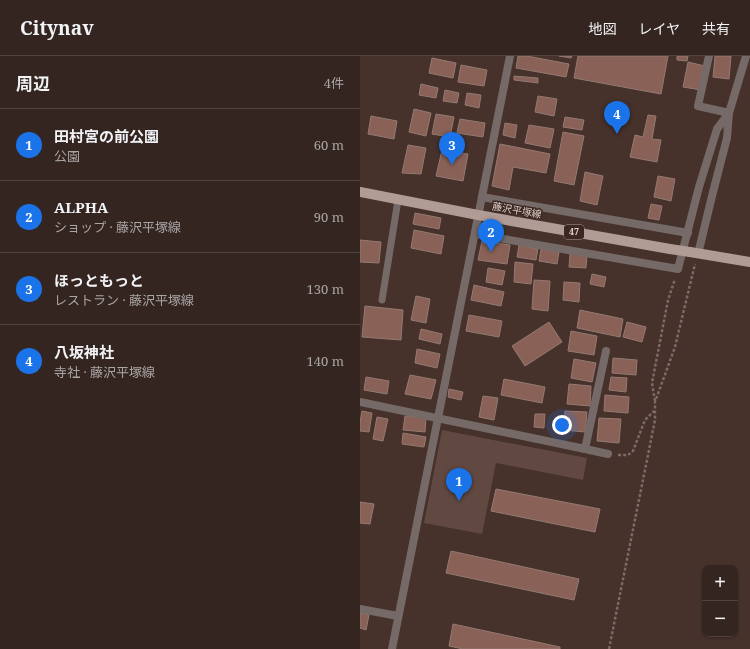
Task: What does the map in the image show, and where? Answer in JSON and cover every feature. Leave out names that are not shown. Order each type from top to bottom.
[{"type":"main road","name":"藤沢平塚線","points":[[360,192],[478,215],[694,253]]},
{"type":"main road","name":"47","points":[[694,253],[750,262]]},
{"type":"street","points":[[392,649],[510,56]]},
{"type":"street","points":[[709,56],[698,106],[730,113]]},
{"type":"street","points":[[694,253],[712,196],[727,138],[730,113],[746,56]]},
{"type":"street","points":[[475,234],[678,270],[699,187],[717,129],[730,113]]},
{"type":"street","points":[[482,197],[688,232]]},
{"type":"street","points":[[585,449],[606,351]]},
{"type":"street","points":[[360,402],[608,454]]},
{"type":"street","points":[[360,609],[398,616]]},
{"type":"lane","points":[[382,300],[398,200]]},
{"type":"path","points":[[655,402],[675,347],[694,253]]},
{"type":"path","points":[[609,649],[655,420],[655,402],[652,382],[668,300],[678,270]]},
{"type":"path","points":[[608,454],[631,454],[645,420],[655,410]]},
{"type":"shaded area","points":[[442,430],[587,458],[583,480],[496,463],[482,534],[424,523]]},
{"type":"building","points":[[518,56],[527,56],[569,64],[566,77],[516,68]]},
{"type":"building","points":[[559,56],[572,56],[571,58]]},
{"type":"building","points":[[578,56],[668,56],[661,94],[574,78]]},
{"type":"building","points":[[677,56],[688,56],[687,61],[677,60]]},
{"type":"building","points":[[715,56],[731,56],[729,79],[713,77]]},
{"type":"building","points":[[432,58],[456,63],[453,78],[429,73]]},
{"type":"building","points":[[688,62],[705,66],[701,90],[683,87]]},
{"type":"building","points":[[461,65],[487,70],[484,86],[458,82]]},
{"type":"building","points":[[514,76],[538,78],[538,83],[514,80]]},
{"type":"building","points":[[421,84],[438,88],[436,98],[419,95]]},
{"type":"building","points":[[445,90],[459,93],[457,103],[443,101]]},
{"type":"building","points":[[467,93],[481,95],[479,108],[465,105]]},
{"type":"building","points":[[538,96],[557,99],[554,116],[535,112]]},
{"type":"building","points":[[414,109],[431,113],[426,136],[409,132]]},
{"type":"building","points":[[436,114],[454,117],[450,137],[432,134]]},
{"type":"building","points":[[648,115],[656,116],[652,139],[661,140],[657,162],[630,157],[635,135],[643,137]]},
{"type":"building","points":[[371,116],[397,121],[394,139],[368,134]]},
{"type":"building","points":[[565,117],[584,120],[582,130],[563,127]]},
{"type":"building","points":[[460,119],[485,123],[483,137],[457,133]]},
{"type":"building","points":[[505,123],[517,125],[515,138],[503,135]]},
{"type":"building","points":[[529,125],[554,129],[550,148],[525,143]]},
{"type":"building","points":[[563,132],[584,136],[574,185],[554,181]]},
{"type":"building","points":[[500,144],[550,154],[546,173],[513,167],[509,190],[492,186]]},
{"type":"building","points":[[408,145],[426,148],[421,174],[402,173]]},
{"type":"building","points":[[442,150],[468,154],[463,181],[436,176]]},
{"type":"building","points":[[585,172],[603,176],[597,205],[580,201]]},
{"type":"building","points":[[658,176],[675,179],[671,201],[654,197]]},
{"type":"building","points":[[651,204],[662,206],[659,220],[648,218]]},
{"type":"building","points":[[415,213],[441,218],[439,229],[413,224]]},
{"type":"building","points":[[414,230],[444,236],[441,254],[411,248]]},
{"type":"building","points":[[360,240],[381,242],[379,263],[360,262]]},
{"type":"building","points":[[482,241],[510,245],[507,264],[478,260]]},
{"type":"building","points":[[519,245],[538,249],[536,260],[517,257]]},
{"type":"building","points":[[541,249],[559,252],[557,264],[539,261]]},
{"type":"building","points":[[570,254],[587,255],[586,268],[569,267]]},
{"type":"building","points":[[515,262],[533,264],[531,284],[514,282]]},
{"type":"building","points":[[488,268],[505,271],[502,285],[486,282]]},
{"type":"building","points":[[592,274],[606,277],[604,287],[590,284]]},
{"type":"building","points":[[534,280],[550,281],[548,311],[532,309]]},
{"type":"building","points":[[564,282],[580,283],[579,302],[563,300]]},
{"type":"building","points":[[474,285],[504,292],[501,306],[471,300]]},
{"type":"building","points":[[416,296],[430,299],[426,323],[411,320]]},
{"type":"building","points":[[365,306],[403,310],[401,340],[362,337]]},
{"type":"building","points":[[580,310],[623,319],[620,337],[577,328]]},
{"type":"building","points":[[469,315],[502,321],[499,337],[466,331]]},
{"type":"building","points":[[549,322],[562,342],[525,366],[512,346]]},
{"type":"building","points":[[627,322],[646,327],[642,342],[623,337]]},
{"type":"building","points":[[421,329],[442,334],[440,344],[419,339]]},
{"type":"building","points":[[571,331],[597,336],[594,355],[568,351]]},
{"type":"building","points":[[417,349],[440,354],[437,368],[415,363]]},
{"type":"building","points":[[613,358],[637,360],[636,375],[612,373]]},
{"type":"building","points":[[574,359],[596,363],[592,382],[571,378]]},
{"type":"building","points":[[410,375],[436,380],[431,399],[405,394]]},
{"type":"building","points":[[366,377],[389,381],[387,394],[364,390]]},
{"type":"building","points":[[611,377],[627,378],[626,392],[609,390]]},
{"type":"building","points":[[504,379],[545,387],[542,403],[501,395]]},
{"type":"building","points":[[569,384],[591,386],[590,406],[567,404]]},
{"type":"building","points":[[449,389],[463,392],[461,400],[448,397]]},
{"type":"building","points":[[605,395],[629,397],[628,413],[604,411]]},
{"type":"building","points":[[483,396],[498,398],[494,420],[479,417]]},
{"type":"building","points":[[362,411],[372,413],[369,432],[360,431]]},
{"type":"building","points":[[565,411],[587,412],[585,432],[563,430]]},
{"type":"building","points":[[535,414],[545,414],[544,428],[534,427]]},
{"type":"building","points":[[405,416],[426,418],[425,432],[403,430]]},
{"type":"building","points":[[377,417],[388,419],[383,441],[373,439]]},
{"type":"building","points":[[599,418],[621,419],[619,443],[597,441]]},
{"type":"building","points":[[403,433],[426,437],[424,447],[402,444]]},
{"type":"building","points":[[496,489],[600,509],[595,532],[491,511]]},
{"type":"building","points":[[360,502],[374,504],[370,524],[360,523]]},
{"type":"building","points":[[451,551],[579,579],[574,600],[446,573]]},
{"type":"building","points":[[360,613],[369,615],[366,630],[360,628]]},
{"type":"building","points":[[453,624],[560,647],[560,649],[463,649],[449,646]]},
{"type":"place","name":"八坂神社","points":[[617,134]]},
{"type":"place","name":"ほっともっと","points":[[452,165]]},
{"type":"place","name":"ALPHA","points":[[491,252]]},
{"type":"place","name":"田村宮の前公園","points":[[459,501]]}]
